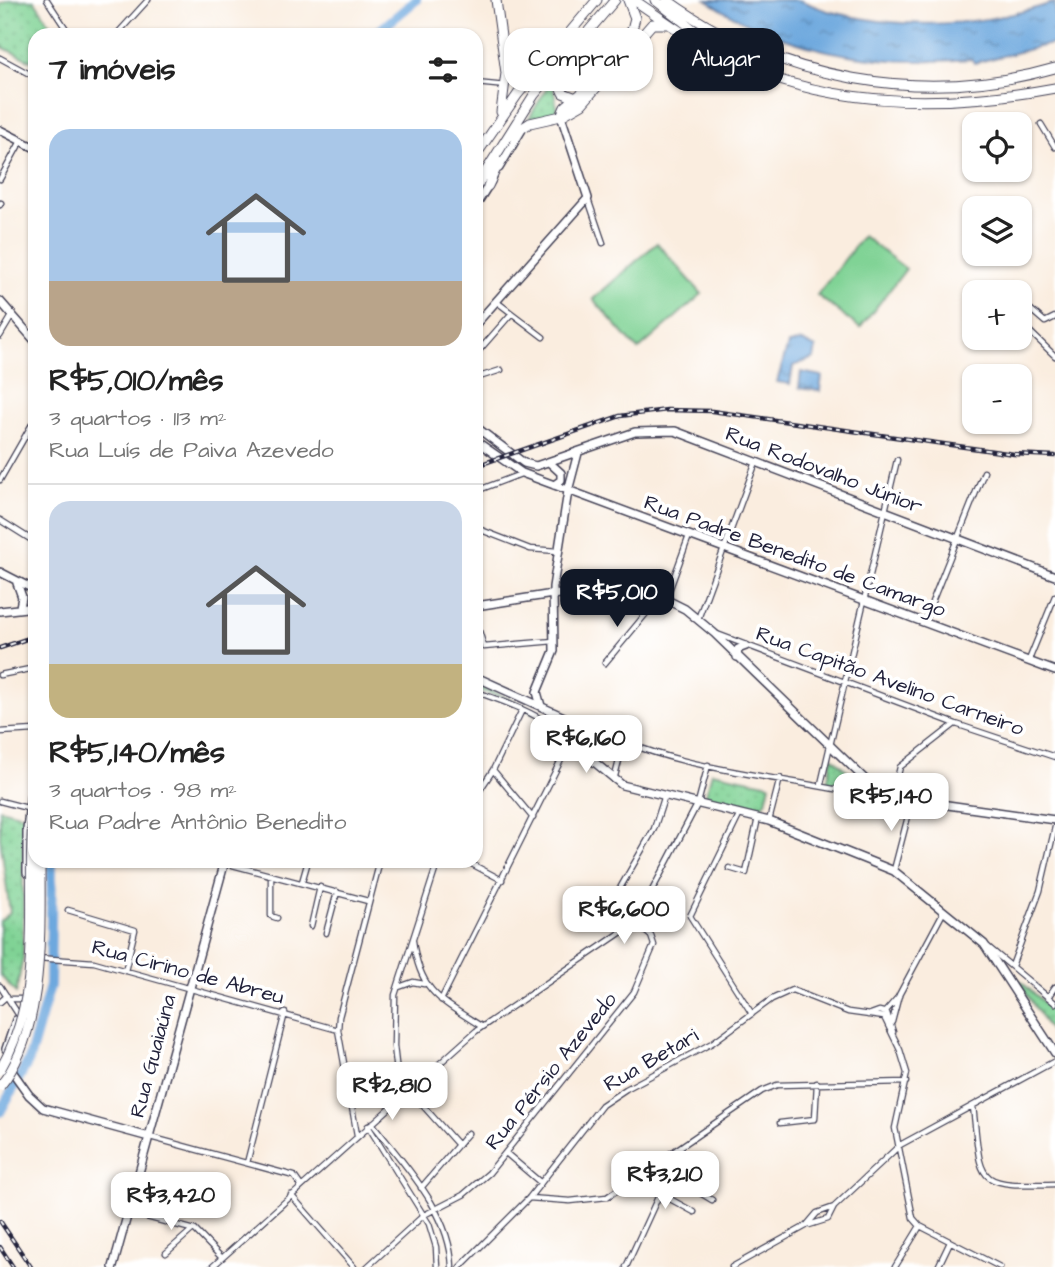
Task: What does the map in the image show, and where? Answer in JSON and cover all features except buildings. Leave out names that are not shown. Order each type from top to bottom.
[{"type":"highway","points":[[496,0],[504,69]]},
{"type":"highway","points":[[483,144],[500,118],[597,0]]},
{"type":"highway","points":[[592,28],[615,0]]},
{"type":"highway","points":[[561,116],[565,107],[576,98],[631,33],[635,18],[628,0]]},
{"type":"highway","points":[[634,0],[677,28]]},
{"type":"highway","points":[[655,0],[690,28]]},
{"type":"highway","points":[[667,0],[704,25],[760,52],[845,79],[899,84],[957,84],[1001,80],[1055,68]]},
{"type":"highway","points":[[508,136],[523,128],[561,116],[590,97],[652,24],[670,24]]},
{"type":"highway","points":[[784,79],[813,88],[899,102],[977,101],[1052,87]]},
{"type":"highway","points":[[500,118],[505,91]]},
{"type":"highway","points":[[483,177],[538,91]]},
{"type":"highway","points":[[562,91],[576,98]]},
{"type":"highway","points":[[488,186],[499,161],[497,156]]},
{"type":"highway","points":[[0,1091],[28,993],[31,868]]},
{"type":"highway","points":[[0,1086],[34,1004],[38,967],[40,868]]},
{"type":"main road","points":[[483,316],[588,198],[561,116]]},
{"type":"main road","points":[[483,194],[523,128]]},
{"type":"main road","points":[[483,139],[492,129]]},
{"type":"main road","points":[[0,130],[28,144]]},
{"type":"main road","points":[[0,301],[28,333]]},
{"type":"main road","name":"Rua Rodovalho Júnior","points":[[550,463],[603,442],[656,429],[675,431],[1055,576]]},
{"type":"main road","points":[[483,433],[524,463],[536,466],[550,463],[561,473],[561,480],[554,485]]},
{"type":"main road","name":"Rua Padre Benedito de Camargo","points":[[483,446],[522,473],[1055,671]]},
{"type":"main road","points":[[541,706],[537,692],[553,656],[555,640],[553,594],[558,551],[568,491],[579,453]]},
{"type":"main road","points":[[0,572],[28,587]]},
{"type":"main road","points":[[17,583],[22,592],[20,607]]},
{"type":"main road","points":[[483,605],[553,594],[663,598],[698,619],[863,779],[889,794],[912,800],[1055,820]]},
{"type":"main road","points":[[0,611],[28,607]]},
{"type":"main road","points":[[737,658],[738,649],[746,646]]},
{"type":"main road","points":[[483,680],[564,717],[571,729],[571,747],[614,780],[769,821],[894,872],[984,944],[1055,1052]]},
{"type":"main road","points":[[30,868],[22,999],[5,1052],[6,1071],[36,1104],[53,1112],[149,1137]]},
{"type":"main road","name":"Rua Guaiaúna","points":[[121,1267],[114,1263],[221,868]]},
{"type":"street","points":[[47,0],[65,28]]},
{"type":"street","points":[[122,28],[148,0]]},
{"type":"street","points":[[0,58],[28,72]]},
{"type":"street","points":[[22,68],[28,69]]},
{"type":"street","points":[[483,84],[504,86]]},
{"type":"street","points":[[1041,124],[1055,147]]},
{"type":"street","points":[[0,179],[21,141]]},
{"type":"street","points":[[588,198],[603,243]]},
{"type":"street","points":[[496,302],[543,337]]},
{"type":"street","points":[[1032,311],[1045,322],[1055,317]]},
{"type":"street","points":[[483,346],[511,314]]},
{"type":"street","points":[[0,336],[12,315]]},
{"type":"street","points":[[1032,334],[1055,356]]},
{"type":"street","points":[[483,376],[502,370]]},
{"type":"street","points":[[0,480],[28,431]]},
{"type":"street","points":[[821,784],[897,460]]},
{"type":"street","points":[[698,619],[755,463]]},
{"type":"street","points":[[924,622],[984,472]]},
{"type":"street","points":[[483,488],[522,473]]},
{"type":"street","points":[[0,520],[28,538]]},
{"type":"street","points":[[483,531],[530,549],[558,551]]},
{"type":"street","points":[[605,663],[663,598],[689,536]]},
{"type":"street","points":[[1029,660],[1055,596]]},
{"type":"street","name":"Rua Capitão Avelino Carneiro","points":[[714,633],[956,724],[1055,757]]},
{"type":"street","points":[[483,644],[484,647],[555,640]]},
{"type":"street","points":[[0,675],[28,669]]},
{"type":"street","points":[[441,1000],[571,747],[559,735],[522,710],[483,694]]},
{"type":"street","points":[[483,785],[522,710]]},
{"type":"street","points":[[559,735],[587,723],[635,747],[708,765],[821,784],[873,797],[889,794],[900,767],[956,724]]},
{"type":"street","points":[[0,732],[28,730]]},
{"type":"street","points":[[602,731],[620,757],[614,780]]},
{"type":"street","points":[[212,1267],[481,1026],[635,923],[698,803],[708,765]]},
{"type":"street","points":[[493,770],[533,818]]},
{"type":"street","points":[[769,821],[780,778]]},
{"type":"street","points":[[612,902],[654,829],[665,794]]},
{"type":"street","points":[[894,872],[912,800]]},
{"type":"street","points":[[0,801],[28,806]]},
{"type":"street","points":[[741,813],[691,911],[690,920],[752,1014]]},
{"type":"street","points":[[729,868],[746,873],[758,818]]},
{"type":"street","points":[[1012,966],[1040,891],[1055,827]]},
{"type":"street","points":[[244,868],[368,901]]},
{"type":"street","points":[[302,882],[306,868]]},
{"type":"street","points":[[357,1136],[338,1030],[341,1004],[378,868]]},
{"type":"street","points":[[400,1098],[394,1015],[398,987],[436,868]]},
{"type":"street","points":[[479,868],[502,880]]},
{"type":"street","points":[[271,876],[271,916],[277,918]]},
{"type":"street","points":[[310,926],[320,887]]},
{"type":"street","points":[[326,933],[337,892]]},
{"type":"street","points":[[68,911],[135,930],[125,971]]},
{"type":"street","points":[[944,911],[900,995],[892,1022],[892,1032],[905,1063],[906,1082],[896,1120],[910,1212],[920,1226],[1000,1267]]},
{"type":"street","name":"Rua Pérsio Azevedo","points":[[367,1267],[424,1215],[469,1190],[507,1154],[642,979],[654,940],[635,923]]},
{"type":"street","points":[[412,940],[416,963],[425,984],[441,1000],[481,1026]]},
{"type":"street","points":[[984,944],[1055,1003]]},
{"type":"street","name":"Rua Cirino de Abreu","points":[[26,957],[94,962],[285,1013],[338,1030]]},
{"type":"street","points":[[398,987],[412,982],[425,984]]},
{"type":"street","points":[[0,986],[18,1014]]},
{"type":"street","points":[[1048,997],[1055,987]]},
{"type":"street","name":"Rua Betari","points":[[460,1267],[529,1198],[594,1114],[610,1099],[712,1044],[781,993],[792,990],[831,1007],[884,1017],[892,1032]]},
{"type":"street","points":[[892,1022],[885,1012],[900,995]]},
{"type":"street","points":[[0,1002],[8,998],[22,999]]},
{"type":"street","name":"Rua Betari","points":[[868,1015],[885,1012]]},
{"type":"street","points":[[247,1163],[285,1013]]},
{"type":"street","points":[[732,1267],[806,1226],[828,1219],[834,1207],[900,1144],[1055,1061]]},
{"type":"street","points":[[529,1198],[582,1200],[607,1197],[769,1087],[817,1083],[906,1082]]},
{"type":"street","points":[[780,1123],[816,1119],[817,1083]]},
{"type":"street","points":[[410,1090],[458,1145]]},
{"type":"street","points":[[973,1106],[979,1160],[990,1180],[1001,1186],[1055,1184]]},
{"type":"street","points":[[370,1124],[421,1188],[446,1230],[452,1267]]},
{"type":"street","points":[[370,1124],[424,1215],[433,1235],[437,1267]]},
{"type":"street","points":[[421,1188],[468,1133]]},
{"type":"street","points":[[149,1137],[294,1176],[301,1186]]},
{"type":"street","points":[[625,1267],[683,1145]]},
{"type":"street","points":[[507,1154],[541,1183]]},
{"type":"street","points":[[669,1174],[712,1200]]},
{"type":"street","points":[[659,1194],[694,1212]]},
{"type":"street","points":[[291,1195],[354,1267]]},
{"type":"street","points":[[806,1226],[817,1213],[834,1207]]},
{"type":"street","points":[[128,1212],[192,1229],[222,1258]]},
{"type":"street","points":[[895,1267],[920,1226]]},
{"type":"street","points":[[166,1253],[192,1229]]},
{"type":"street","points":[[937,1267],[950,1242]]},
{"type":"green space","points":[[10,0],[34,0],[53,28],[28,28],[28,60],[0,46],[0,4]]},
{"type":"green space","points":[[545,91],[554,91],[556,115],[529,118]]},
{"type":"green space","points":[[863,236],[906,269],[860,328],[817,295]]},
{"type":"green space","points":[[657,243],[702,294],[638,350],[593,299]]},
{"type":"green space","points":[[483,687],[558,720],[558,726],[507,699],[483,692]]},
{"type":"green space","points":[[832,757],[873,794],[873,795],[827,784]]},
{"type":"green space","points":[[712,772],[770,784],[766,802],[761,807],[763,810],[705,798]]},
{"type":"green space","points":[[0,809],[23,815],[23,958],[16,993],[0,975],[0,921],[10,913],[0,837]]},
{"type":"green space","points":[[1016,977],[1055,1013],[1055,1044],[1053,1036]]},
{"type":"water","points":[[706,0],[797,0],[856,17],[914,24],[999,17],[1055,2],[1055,43],[974,63],[972,59],[902,61],[868,58],[801,44],[784,38],[784,28],[758,28]]},
{"type":"water","points":[[802,341],[816,348],[814,358],[793,366],[790,384],[777,382],[788,344]]},
{"type":"water","points":[[801,372],[822,376],[820,391],[799,388]]},
{"type":"waterway","points":[[382,28],[416,0]]},
{"type":"waterway","points":[[0,1112],[29,1060],[50,986],[52,868]]},
{"type":"railway","points":[[483,464],[620,416],[667,410],[712,411],[1014,454],[1055,456]]},
{"type":"railway","points":[[0,648],[28,638]]},
{"type":"railway","points":[[0,1221],[31,1267]]},
{"type":"railway","points":[[0,1247],[13,1267]]}]
